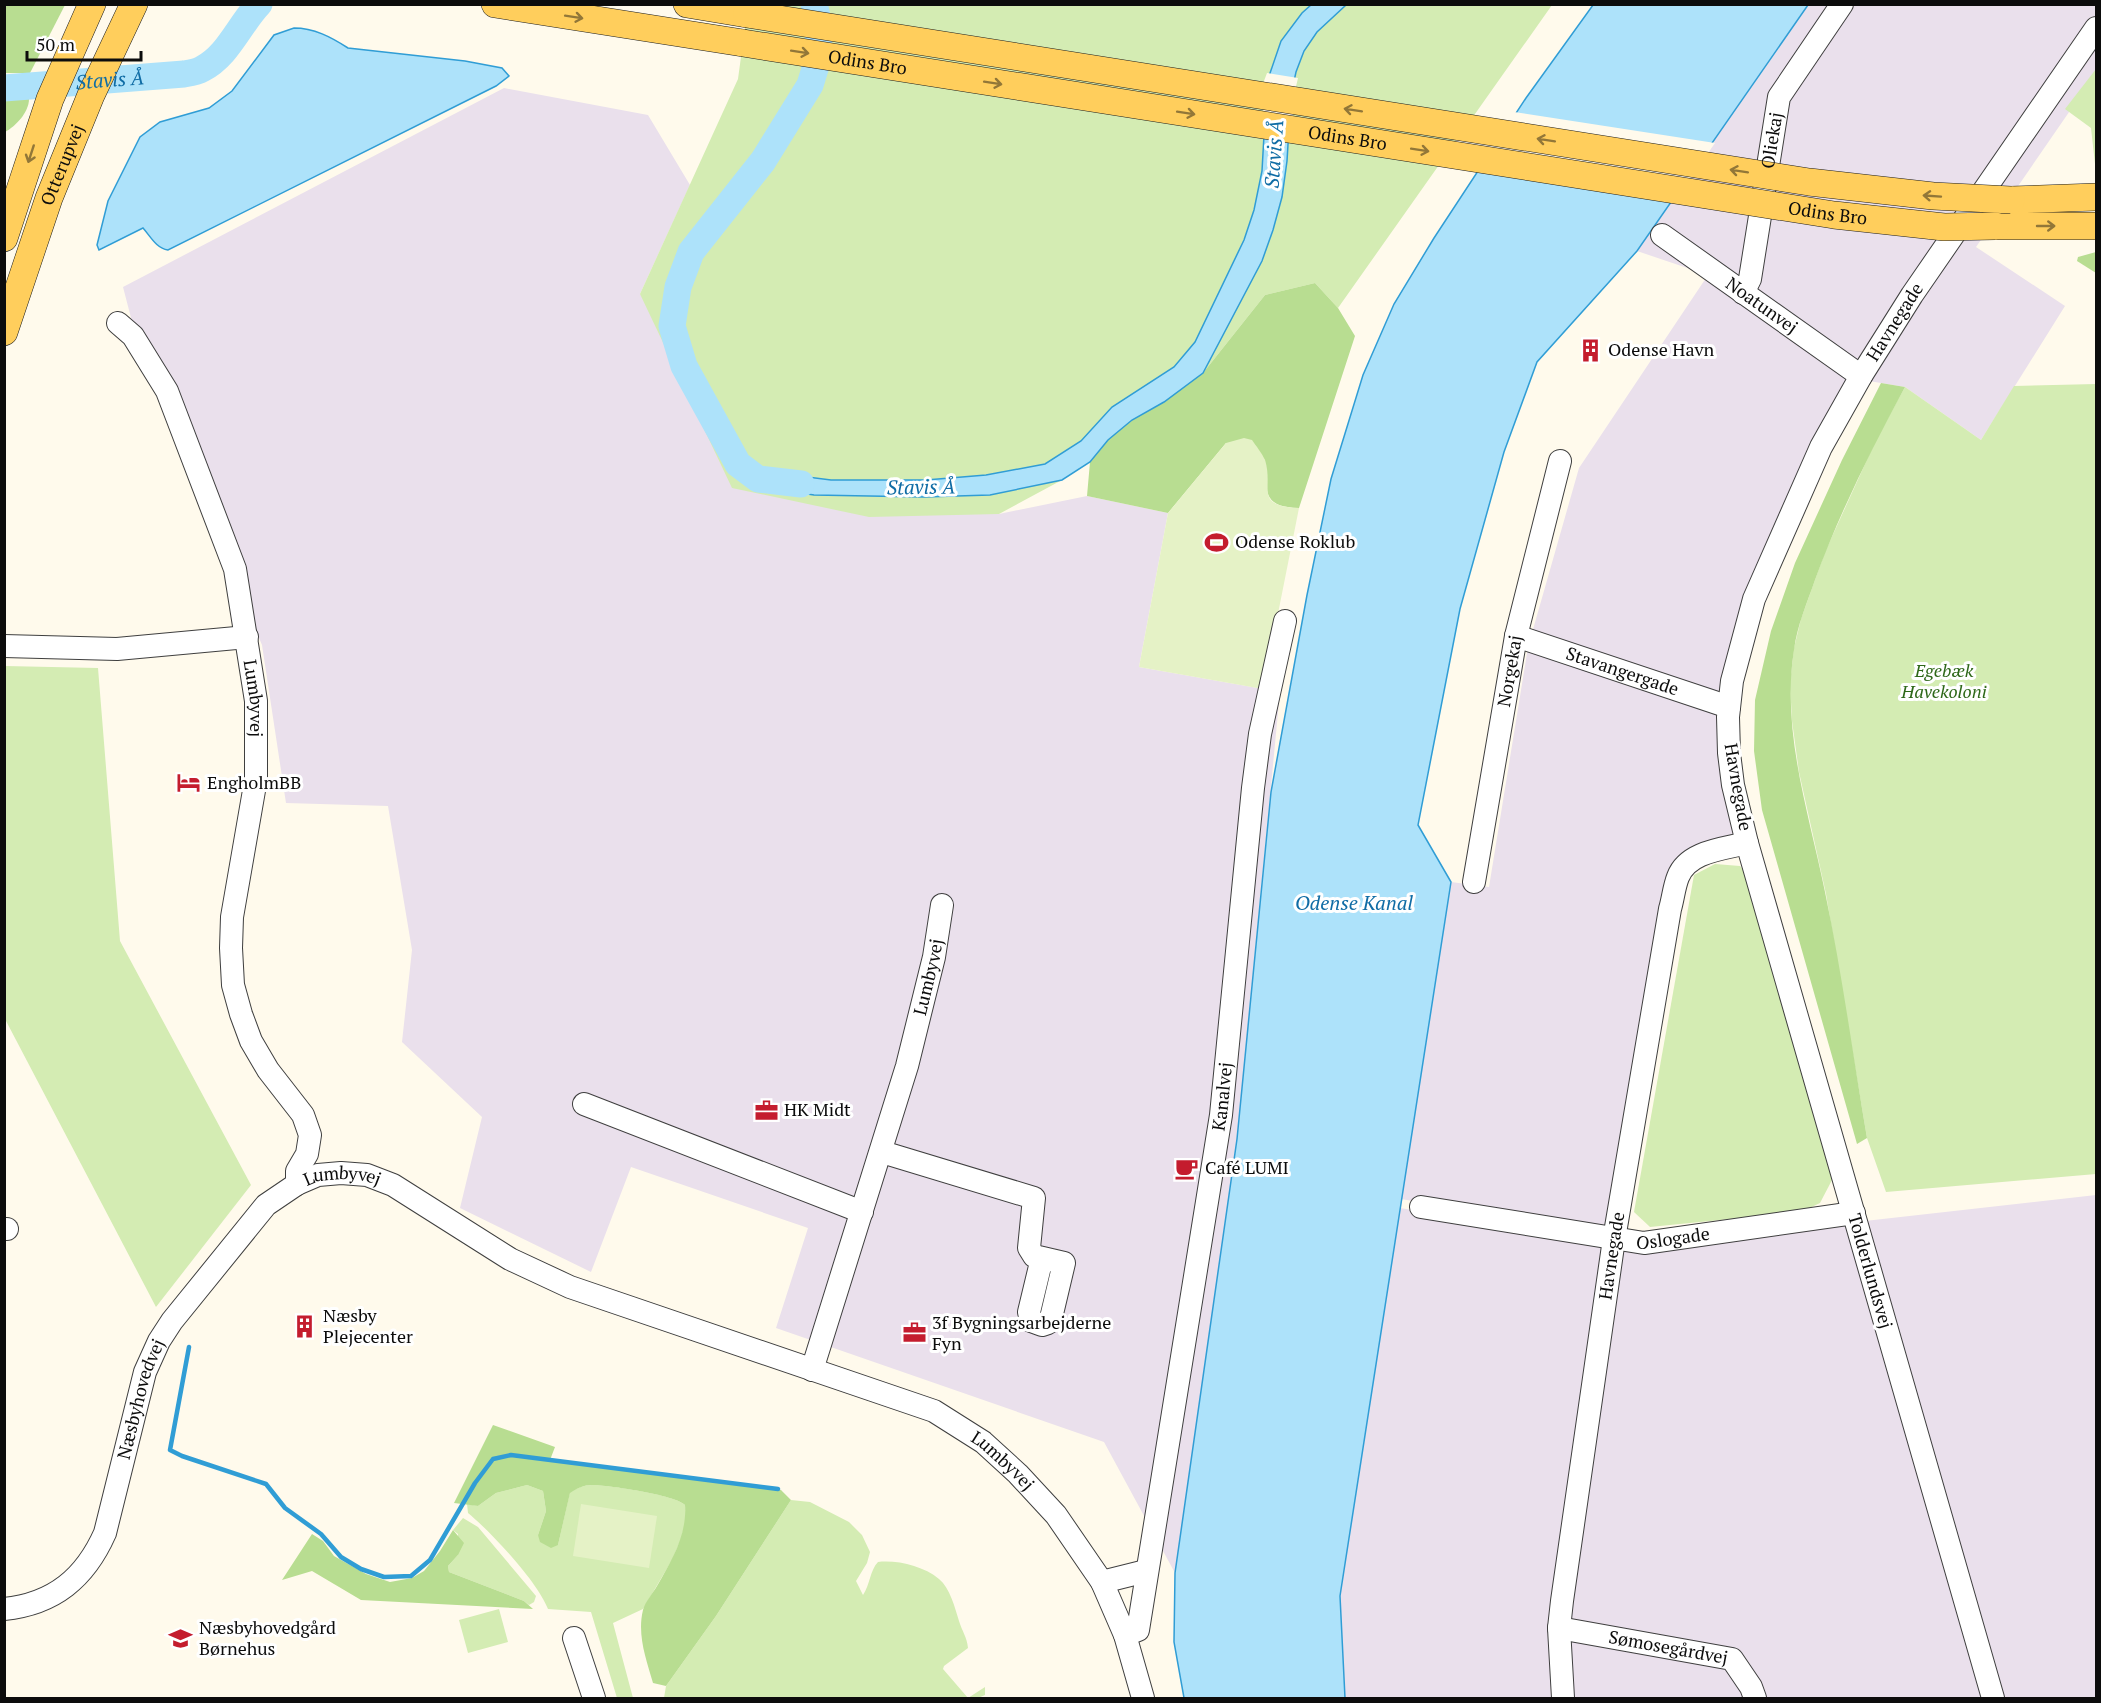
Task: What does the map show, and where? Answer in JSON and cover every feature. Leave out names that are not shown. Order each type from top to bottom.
[{"type":"main road","name":"Otterupvej","points":[[4,333],[50,198],[71,97],[85,65],[92,4]]},
{"type":"main road","points":[[85,65],[116,4]]},
{"type":"main road","name":"Otterupvej","points":[[4,238],[85,65],[134,4]]},
{"type":"main road","name":"Odins Bro","points":[[495,4],[1834,215],[1944,227],[2097,226]]},
{"type":"main road","name":"Odins Bro","points":[[687,4],[1809,182],[1933,196],[2011,200],[2097,197]]},
{"type":"street","name":"Oliekaj","points":[[1743,292],[1750,279],[1779,97],[1842,4]]},
{"type":"street","name":"Havnegade","points":[[1563,1698],[1559,1628],[1614,1239],[1670,909],[1679,876],[1689,861],[1704,854],[1747,843],[1733,784],[1729,753],[1729,707],[1732,681],[1754,599],[1821,447],[1860,376],[1912,296],[2097,28]]},
{"type":"street","name":"Noatunvej","points":[[1662,235],[1860,376]]},
{"type":"street","name":"Lumbyvej","points":[[118,323],[133,336],[167,391],[235,569],[256,701],[256,779],[232,917],[233,985],[251,1041],[268,1070],[303,1115],[310,1135],[308,1154],[297,1171],[297,1184],[318,1175],[341,1173],[368,1175],[393,1185],[510,1259],[570,1287],[934,1411],[983,1442],[1018,1474],[1056,1515],[1102,1582],[1125,1635]]},
{"type":"street","name":"Norgekaj","points":[[1474,882],[1516,636],[1560,461]]},
{"type":"street","name":"Kanalvej","points":[[1125,1635],[1138,1630],[1221,1115],[1253,788],[1260,734],[1285,621]]},
{"type":"street","name":"Stavangergade","points":[[1516,636],[1729,707]]},
{"type":"street","name":"Lumbyvej","points":[[4,646],[117,648],[247,637]]},
{"type":"street","name":"Tolderlundsvej","points":[[1747,843],[1993,1698]]},
{"type":"street","name":"Lumbyvej","points":[[812,1370],[907,1066],[934,957],[942,905]]},
{"type":"street","points":[[584,1104],[862,1212]]},
{"type":"street","points":[[882,1152],[1034,1198],[1029,1248],[1034,1256],[1042,1258]]},
{"type":"street","name":"Næsbyhovedvej","points":[[4,1609],[24,1607],[50,1598],[68,1585],[96,1553],[105,1533],[145,1372],[159,1341],[172,1321],[266,1205],[297,1184]]},
{"type":"street","name":"Oslogade","points":[[1421,1207],[1644,1243],[1854,1213]]},
{"type":"street","points":[[1102,1582],[1146,1571]]},
{"type":"street","name":"Sømosegårdvej","points":[[1559,1628],[1732,1659],[1751,1687],[1755,1698]]},
{"type":"street","points":[[1125,1635],[1143,1698]]},
{"type":"street","points":[[574,1638],[594,1698]]},
{"type":"shaded area","points":[[1808,5],[2096,5],[2096,73],[1976,247],[2065,306],[1981,440],[1905,387],[1851,378],[1724,694],[1738,837],[1693,851],[1609,1234],[1401,1199],[1451,882],[1489,887],[1528,647],[1579,468],[1708,275],[1637,251]]},
{"type":"shaded area","points":[[504,88],[648,115],[690,185],[640,294],[999,514],[1087,496],[1168,513],[1139,667],[1280,692],[1237,1139],[1175,1573],[1104,1442],[776,1328],[808,1228],[631,1167],[591,1272],[460,1208],[482,1117],[402,1042],[412,950],[388,806],[286,803],[262,645],[143,364],[123,287]]},
{"type":"shaded area","points":[[2096,1195],[2096,1698],[1345,1698],[1340,1596],[1400,1208],[1633,1247]]},
{"type":"green space","points":[[5,4],[65,5],[30,73],[5,73]]},
{"type":"green space","points":[[748,5],[1552,5],[1338,308],[1315,283],[1265,295],[1203,373],[1164,402],[1132,420],[1108,440],[1090,462],[999,514],[869,517],[732,488],[640,294],[738,79]]},
{"type":"green space","points":[[2096,69],[2096,173],[2091,128],[2065,109]]},
{"type":"green space","points":[[29,99],[27,109],[21,118],[5,132],[5,100]]},
{"type":"green space","points":[[2096,252],[2096,273],[2077,261],[2078,257]]},
{"type":"green space","points":[[1315,283],[1338,308],[1355,336],[1299,508],[1287,507],[1272,501],[1268,495],[1265,460],[1226,443],[1168,513],[1087,496],[1090,462],[1108,440],[1132,420],[1164,402],[1203,373],[1265,295]]},
{"type":"green space","points":[[1881,383],[1905,387],[1856,482],[1824,555],[1797,632],[1791,680],[1791,711],[1799,772],[1831,922],[1867,1138],[1857,1144],[1762,810],[1754,751],[1755,700],[1771,631],[1795,563],[1842,460]]},
{"type":"green space","name":"Egebæk Havekoloni","points":[[2096,384],[2096,1174],[1886,1192],[1867,1138],[1826,894],[1799,772],[1792,721],[1790,683],[1794,648],[1801,619],[1825,552],[1876,440],[1905,387],[1981,440],[2014,386]]},
{"type":"green space","points":[[1244,438],[1252,440],[1265,460],[1270,499],[1285,507],[1299,508],[1263,689],[1139,667],[1168,513],[1226,443]]},
{"type":"green space","points":[[5,666],[98,668],[120,941],[251,1185],[156,1307],[5,1019]]},
{"type":"green space","points":[[1715,864],[1740,866],[1748,876],[1832,1180],[1820,1203],[1801,1212],[1650,1227],[1634,1212],[1694,875]]},
{"type":"green space","points":[[493,1425],[555,1447],[550,1460],[781,1490],[791,1500],[716,1616],[666,1686],[653,1683],[643,1647],[641,1619],[645,1604],[663,1576],[681,1537],[685,1505],[679,1501],[641,1491],[600,1485],[583,1486],[570,1493],[558,1545],[551,1548],[540,1542],[538,1535],[546,1511],[543,1491],[527,1485],[496,1493],[478,1506],[454,1503]]},
{"type":"green space","points":[[527,1485],[543,1491],[546,1511],[538,1535],[558,1545],[570,1492],[581,1487],[600,1485],[641,1491],[679,1501],[685,1505],[686,1521],[681,1539],[672,1560],[643,1609],[613,1623],[633,1698],[617,1698],[591,1612],[548,1609],[534,1585],[513,1558],[468,1513],[467,1504],[478,1506],[496,1493]]},
{"type":"green space","points":[[791,1500],[810,1502],[849,1522],[862,1535],[870,1552],[867,1563],[856,1581],[863,1595],[878,1562],[902,1563],[918,1567],[933,1574],[943,1583],[952,1598],[968,1648],[943,1669],[968,1698],[664,1698],[666,1686],[716,1616]]},
{"type":"green space","points":[[581,1504],[657,1516],[649,1568],[573,1556]]},
{"type":"green space","points":[[463,1518],[478,1527],[536,1596],[534,1602],[529,1605],[449,1572],[448,1566],[458,1555],[458,1534],[453,1530]]},
{"type":"green space","points":[[453,1530],[464,1543],[458,1555],[448,1566],[449,1572],[524,1601],[533,1609],[361,1600],[312,1571],[282,1580],[312,1534],[323,1541],[334,1556],[366,1574],[390,1582],[412,1578],[424,1571]]},
{"type":"green space","points":[[499,1609],[508,1642],[468,1653],[459,1620]]},
{"type":"green space","points":[[985,1687],[985,1695],[968,1698]]},
{"type":"water","points":[[1311,5],[1346,5],[1317,32],[1304,51],[1291,95],[1287,161],[1282,197],[1273,230],[1262,261],[1203,373],[1164,402],[1132,420],[1108,440],[1090,462],[1062,480],[990,495],[924,497],[814,495],[760,487],[768,472],[831,480],[926,480],[986,475],[1045,464],[1081,441],[1112,407],[1174,367],[1195,342],[1244,240],[1254,210],[1262,171],[1267,82],[1281,41]]},
{"type":"water","name":"Odense Kanal","points":[[1593,5],[1808,5],[1637,251],[1537,362],[1504,452],[1460,609],[1418,825],[1451,882],[1340,1596],[1345,1698],[1184,1698],[1174,1642],[1175,1573],[1237,1139],[1271,792],[1331,479],[1363,375],[1394,304],[1434,238],[1526,98]]},
{"type":"water","points":[[294,28],[322,34],[348,48],[465,61],[502,68],[509,76],[496,86],[168,250],[157,245],[143,228],[99,250],[97,245],[108,201],[140,137],[160,122],[209,108],[232,91],[274,35]]},
{"type":"pier","points":[[1267,73],[1298,78],[1294,95],[1291,142],[1263,118],[1264,81]]},
{"type":"pier","points":[[1514,112],[1715,143],[1674,202],[1475,171]]},
{"type":"waterway","name":"Stavis Å","points":[[4,88],[198,71],[219,56],[259,4]]},
{"type":"waterway","name":"Stavis Å","points":[[801,484],[758,479],[738,464],[684,366],[672,326],[678,287],[691,252],[763,161],[810,85],[819,56],[818,20],[814,4]]},
{"type":"waterway","points":[[189,1347],[170,1450],[266,1484],[285,1508],[321,1534],[341,1557],[361,1569],[384,1577],[411,1576],[430,1560],[475,1483],[493,1459],[511,1455],[778,1489]]},
{"type":"place","name":"Odense Havn","points":[[1590,350]]},
{"type":"place","name":"Odense Roklub","points":[[1217,542]]},
{"type":"place","name":"EngholmBB","points":[[189,783]]},
{"type":"place","name":"HK Midt","points":[[766,1110]]},
{"type":"place","name":"Café LUMI","points":[[1187,1168]]},
{"type":"place","name":"Næsby Plejecenter","points":[[305,1326]]},
{"type":"place","name":"3f Bygningsarbejderne Fyn","points":[[914,1333]]},
{"type":"place","name":"Næsbyhovedgård Børnehus","points":[[181,1638]]}]
